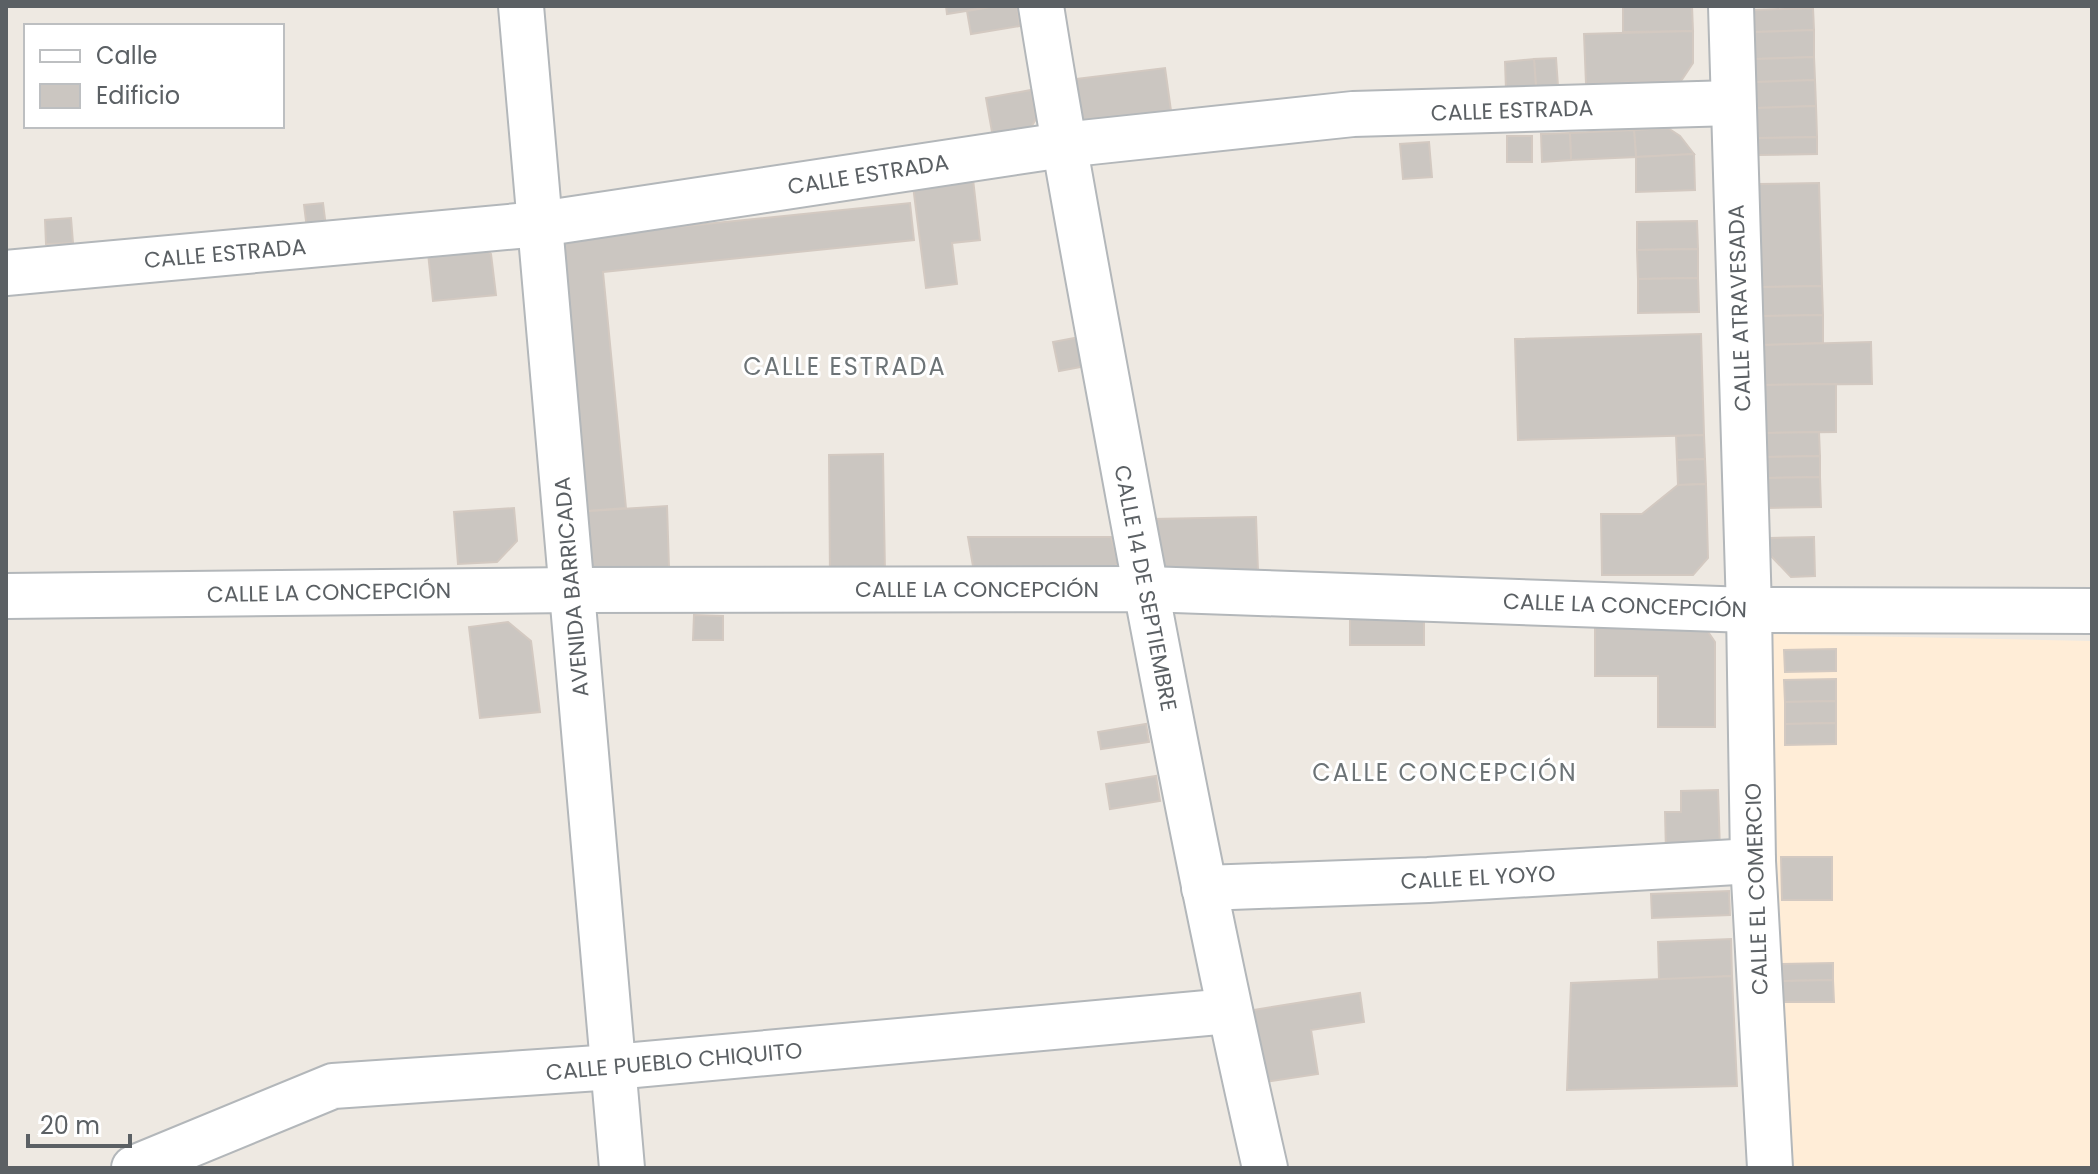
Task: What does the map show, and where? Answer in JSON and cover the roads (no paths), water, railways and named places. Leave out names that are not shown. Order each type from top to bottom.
[{"type":"street","name":"AVENIDA BARRICADA","points":[[521,6],[622,1168]]},
{"type":"street","name":"CALLE 14 DE SEPTIEMBRE","points":[[1041,6],[1063,145],[1146,589],[1229,1011],[1265,1168]]},
{"type":"street","name":"CALLE ATRAVESADA","points":[[1731,6],[1749,610]]},
{"type":"street","name":"CALLE ESTRADA","points":[[6,273],[540,224],[1063,145],[1353,114],[1733,103]]},
{"type":"street","name":"CALLE LA CONCEPCIÓN","points":[[6,596],[571,590],[1146,589],[1749,610],[2092,611]]},
{"type":"street","name":"CALLE EL COMERCIO","points":[[1749,610],[1753,861],[1770,1168]]},
{"type":"street","name":"CALLE EL YOYO","points":[[1204,888],[1428,880],[1753,861]]},
{"type":"street","name":"CALLE PUEBLO CHIQUITO","points":[[134,1168],[333,1086],[613,1067],[1229,1011]]},
{"type":"district","name":"CALLE ESTRADA","points":[[845,367]]},
{"type":"district","name":"CALLE CONCEPCIÓN","points":[[1445,773]]}]
